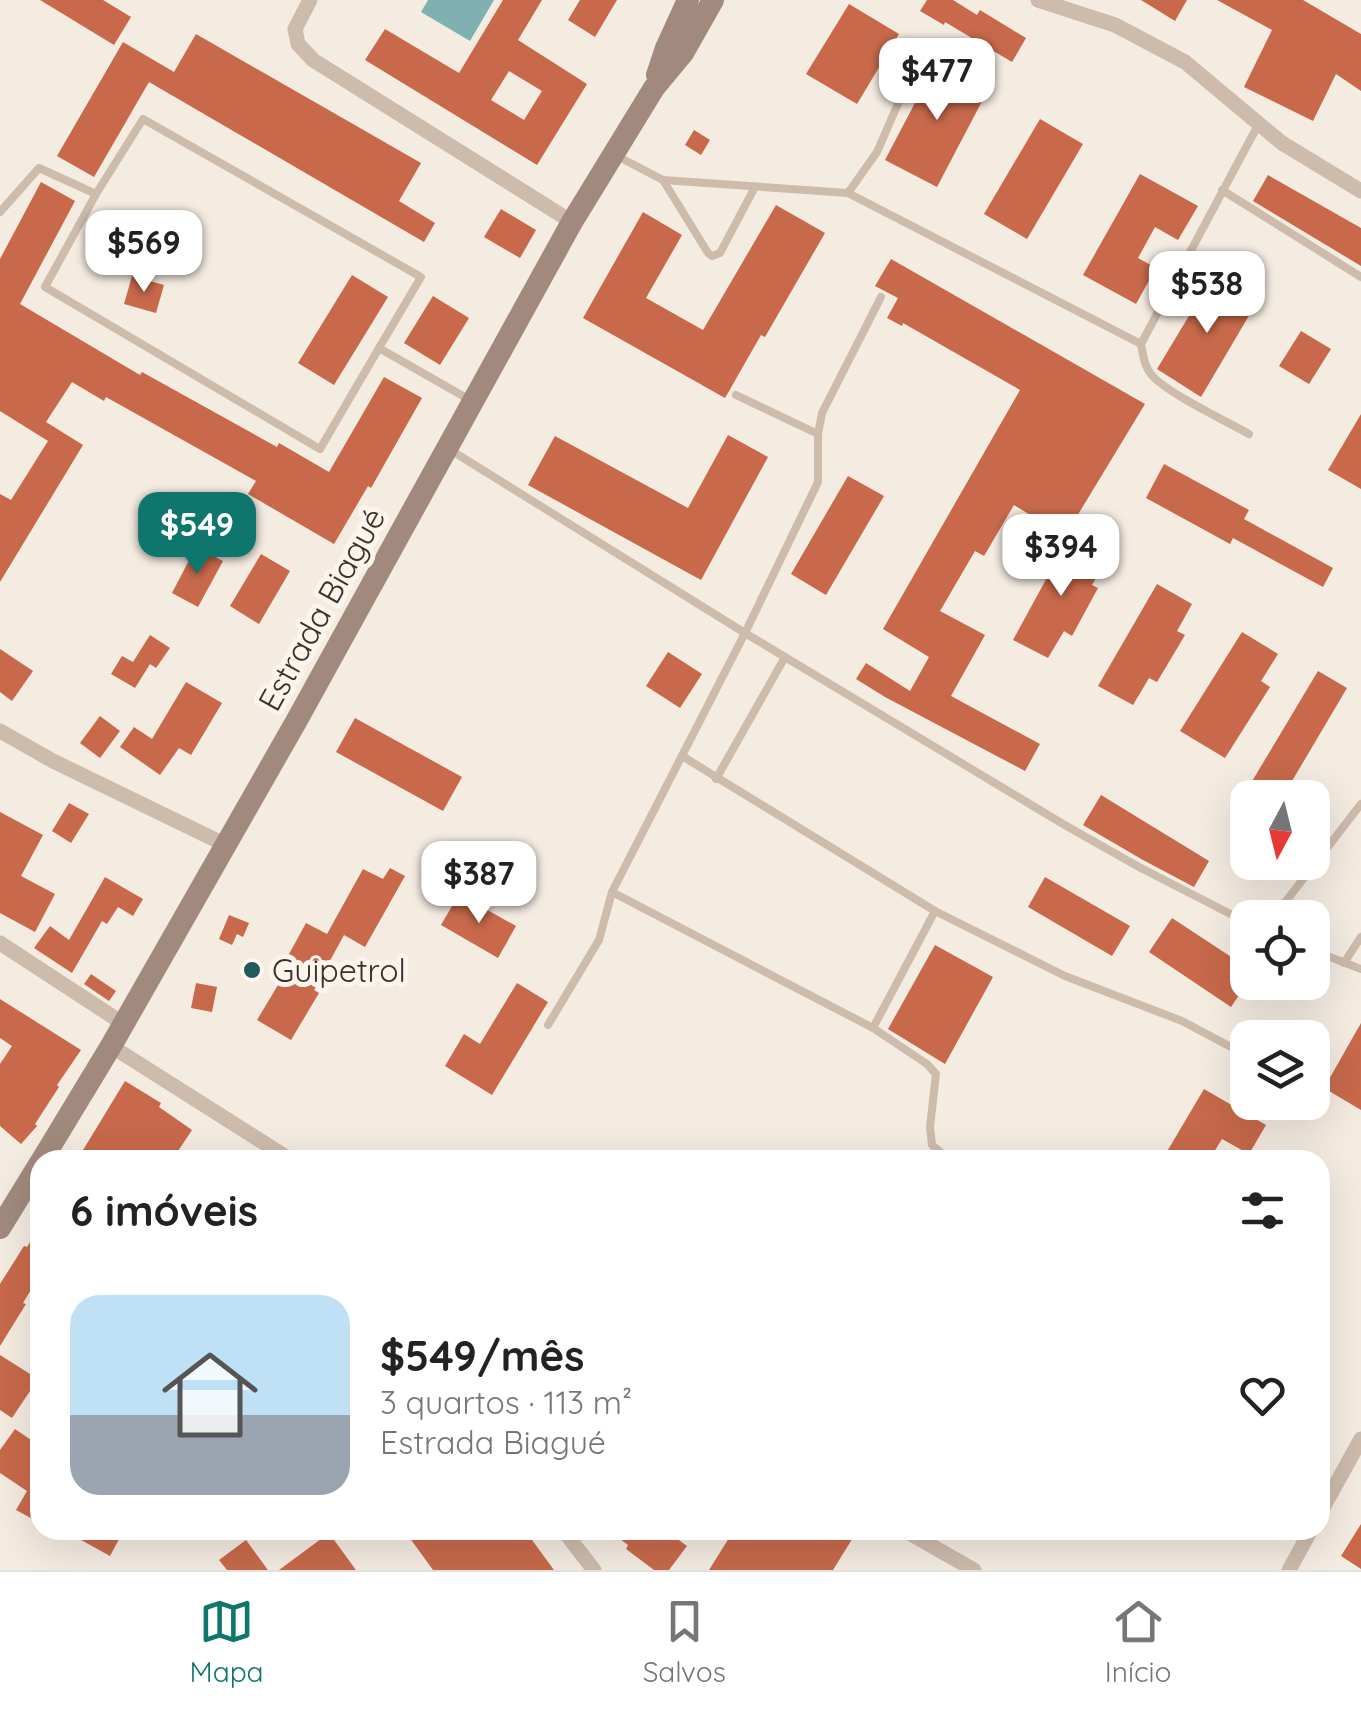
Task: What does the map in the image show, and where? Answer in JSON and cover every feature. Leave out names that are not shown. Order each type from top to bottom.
[{"type":"main road","name":"Estrada Biagué","points":[[654,88],[666,48],[688,0]]},
{"type":"main road","name":"Estrada Biagué","points":[[48,1150],[226,845],[572,222],[713,0]]},
{"type":"main road","name":"Estrada Biagué","points":[[0,1228],[30,1180]]},
{"type":"street","points":[[310,0],[295,29],[298,44],[313,60],[572,222]]},
{"type":"street","points":[[1048,1],[1115,25],[1185,62],[1282,144],[1361,191]]},
{"type":"street","points":[[0,731],[226,845]]},
{"type":"street","points":[[0,944],[124,1024]]},
{"type":"street","points":[[111,1046],[275,1150]]},
{"type":"street","points":[[1330,1495],[1361,1439]]},
{"type":"street","points":[[571,1540],[594,1570]]},
{"type":"street","points":[[922,1540],[974,1570]]},
{"type":"street","points":[[1289,1570],[1306,1540]]},
{"type":"lane","points":[[848,193],[877,152],[924,44]]},
{"type":"lane","points":[[143,119],[421,278],[379,348],[320,449],[45,287],[143,119]]},
{"type":"lane","points":[[1249,434],[1152,376],[1141,344],[1260,123]]},
{"type":"lane","points":[[614,154],[662,180],[848,193],[1141,344]]},
{"type":"lane","points":[[0,212],[39,168],[96,194]]},
{"type":"lane","points":[[662,180],[712,256],[720,253],[755,186]]},
{"type":"lane","points":[[1222,190],[1361,276]]},
{"type":"lane","points":[[548,1025],[599,940],[612,892],[818,482],[822,413],[880,296]]},
{"type":"lane","points":[[379,348],[474,402]]},
{"type":"lane","points":[[736,395],[818,434]]},
{"type":"lane","points":[[448,448],[745,633],[1138,868],[1230,914]]},
{"type":"lane","points":[[716,779],[785,656]]},
{"type":"lane","points":[[682,756],[935,912],[1064,976],[1182,1020],[1230,1046]]},
{"type":"lane","points":[[1286,900],[1361,804]]},
{"type":"lane","points":[[612,892],[872,1028],[928,1064],[936,1074],[930,1127],[932,1146],[937,1150]]},
{"type":"lane","points":[[872,1028],[935,912]]},
{"type":"lane","points":[[1344,963],[1361,937]]},
{"type":"lane","points":[[1330,957],[1361,969]]},
{"type":"water","points":[[428,0],[494,0],[470,41],[421,12]]},
{"type":"building","points":[[40,0],[103,0],[131,17],[114,45]]},
{"type":"building","points":[[503,0],[542,0],[518,40],[587,84],[537,165],[365,60],[385,29],[459,73]],"holes":[[[509,71],[542,91],[524,120],[491,100]]]},
{"type":"building","points":[[580,0],[617,0],[595,37],[568,20]]},
{"type":"building","points":[[927,0],[953,0],[977,15],[980,10],[1026,38],[1012,62],[920,11]]},
{"type":"building","points":[[1141,0],[1187,0],[1175,21]]},
{"type":"building","points":[[1217,0],[1303,0],[1361,34],[1361,91],[1336,74],[1313,121],[1244,87],[1272,30]]},
{"type":"building","points":[[849,4],[899,34],[857,104],[806,74]]},
{"type":"building","points":[[196,34],[421,163],[399,201],[435,223],[424,242],[149,82],[94,177],[57,156],[123,42],[174,72]]},
{"type":"building","points":[[938,59],[990,86],[937,187],[885,160]]},
{"type":"building","points":[[1040,119],[1083,144],[1027,239],[984,214]]},
{"type":"building","points":[[694,130],[710,140],[701,155],[685,145]]},
{"type":"building","points":[[1140,174],[1198,206],[1178,240],[1155,227],[1138,258],[1156,268],[1136,304],[1083,275]]},
{"type":"building","points":[[1268,175],[1361,228],[1361,266],[1253,201]]},
{"type":"building","points":[[41,182],[75,201],[20,304],[140,375],[142,372],[329,472],[384,377],[422,398],[334,544],[248,494],[256,481],[72,382],[46,422],[83,445],[0,582],[0,494],[11,500],[48,441],[0,411],[0,259]]},
{"type":"building","points":[[776,205],[825,233],[725,398],[583,318],[643,212],[682,235],[646,298],[703,330]]},
{"type":"building","points":[[501,209],[536,230],[520,258],[484,237]]},
{"type":"building","points":[[891,259],[1145,404],[1065,536],[1014,505],[984,556],[975,551],[940,611],[985,635],[951,696],[1040,744],[1025,771],[856,679],[866,663],[910,691],[929,657],[883,629],[1020,390],[903,323],[902,326],[887,318],[898,298],[875,286]]},
{"type":"building","points":[[352,275],[388,297],[334,385],[298,363]]},
{"type":"building","points":[[132,276],[164,285],[156,313],[124,304]]},
{"type":"building","points":[[1213,276],[1257,302],[1201,397],[1157,369]]},
{"type":"building","points":[[433,296],[469,318],[440,365],[404,343]]},
{"type":"building","points":[[1301,331],[1331,349],[1309,384],[1279,366]]},
{"type":"building","points":[[1361,414],[1361,489],[1328,470]]},
{"type":"building","points":[[728,435],[768,457],[701,580],[528,485],[555,436],[688,508]]},
{"type":"building","points":[[1164,464],[1249,510],[1244,519],[1333,568],[1323,587],[1233,538],[1230,544],[1146,498]]},
{"type":"building","points":[[848,476],[884,496],[826,595],[791,574]]},
{"type":"building","points":[[1068,539],[1106,560],[1092,585],[1098,588],[1072,636],[1064,631],[1048,658],[1013,640]]},
{"type":"building","points":[[196,547],[223,561],[198,607],[172,593]]},
{"type":"building","points":[[261,554],[290,571],[259,624],[230,606]]},
{"type":"building","points":[[1157,584],[1192,604],[1177,631],[1185,635],[1157,682],[1149,678],[1133,705],[1098,686]]},
{"type":"building","points":[[1242,632],[1278,654],[1261,681],[1270,687],[1225,758],[1180,731]]},
{"type":"building","points":[[150,635],[170,648],[156,668],[150,664],[135,688],[111,674],[122,656],[133,662]]},
{"type":"building","points":[[0,649],[33,671],[12,701],[0,692]]},
{"type":"building","points":[[668,652],[702,674],[680,708],[646,686]]},
{"type":"building","points":[[1318,671],[1347,688],[1293,780],[1253,780]]},
{"type":"building","points":[[186,682],[222,703],[191,755],[179,748],[160,775],[120,747],[134,727],[152,739]]},
{"type":"building","points":[[100,716],[120,731],[100,758],[80,743]]},
{"type":"building","points":[[355,718],[462,777],[443,811],[336,752]]},
{"type":"building","points":[[1101,795],[1209,861],[1194,887],[1083,825]]},
{"type":"building","points":[[69,803],[89,814],[71,843],[52,831]]},
{"type":"building","points":[[0,812],[43,835],[21,876],[55,894],[35,932],[0,913]]},
{"type":"building","points":[[390,868],[405,876],[365,947],[344,935],[314,990],[319,993],[291,1040],[257,1020],[287,970],[282,967],[306,923],[327,934],[363,869],[383,879]]},
{"type":"building","points":[[105,877],[143,899],[133,916],[118,907],[107,924],[102,921],[72,973],[34,948],[50,926],[69,940]]},
{"type":"building","points":[[1045,877],[1130,926],[1112,956],[1028,907]]},
{"type":"building","points":[[459,894],[516,926],[498,958],[441,925]]},
{"type":"building","points":[[229,915],[249,923],[243,937],[237,934],[232,945],[219,939]]},
{"type":"building","points":[[1172,918],[1230,956],[1230,1000],[1236,1000],[1231,1007],[1149,952]]},
{"type":"building","points":[[935,945],[993,977],[945,1064],[888,1029]]},
{"type":"building","points":[[91,974],[116,991],[109,1001],[84,984]]},
{"type":"building","points":[[196,983],[217,987],[212,1012],[191,1008]]},
{"type":"building","points":[[517,983],[548,1002],[492,1095],[445,1066],[464,1034],[480,1044]]},
{"type":"building","points":[[0,999],[81,1050],[57,1085],[37,1126],[21,1144],[0,1126],[0,1064],[12,1046],[0,1038]]},
{"type":"building","points":[[1361,1023],[1361,1110],[1330,1092],[1330,1077]]},
{"type":"building","points":[[125,1081],[161,1103],[159,1107],[192,1130],[179,1150],[83,1150]]},
{"type":"building","points":[[1204,1089],[1230,1104],[1230,1120],[1257,1120],[1266,1125],[1251,1150],[1242,1150],[1222,1139],[1215,1150],[1168,1150]]},
{"type":"building","points":[[30,1242],[30,1291],[0,1346],[0,1284],[24,1246]]},
{"type":"building","points":[[0,1355],[30,1374],[30,1391],[12,1418],[0,1410]]},
{"type":"building","points":[[15,1429],[30,1439],[30,1518],[16,1510],[27,1491],[0,1473],[0,1450]]},
{"type":"building","points":[[1361,1524],[1361,1569],[1341,1556]]},
{"type":"building","points":[[81,1540],[119,1540],[110,1556]]},
{"type":"building","points":[[246,1540],[268,1570],[227,1570],[219,1560]]},
{"type":"building","points":[[320,1540],[334,1540],[356,1570],[279,1570]]},
{"type":"building","points":[[411,1540],[532,1540],[554,1570],[433,1570]]},
{"type":"building","points":[[621,1540],[679,1540],[687,1546],[669,1570],[654,1570],[626,1549],[628,1545]]},
{"type":"building","points":[[728,1540],[852,1540],[833,1570],[709,1570]]},
{"type":"place","name":"Guipetrol","points":[[252,970]]}]
